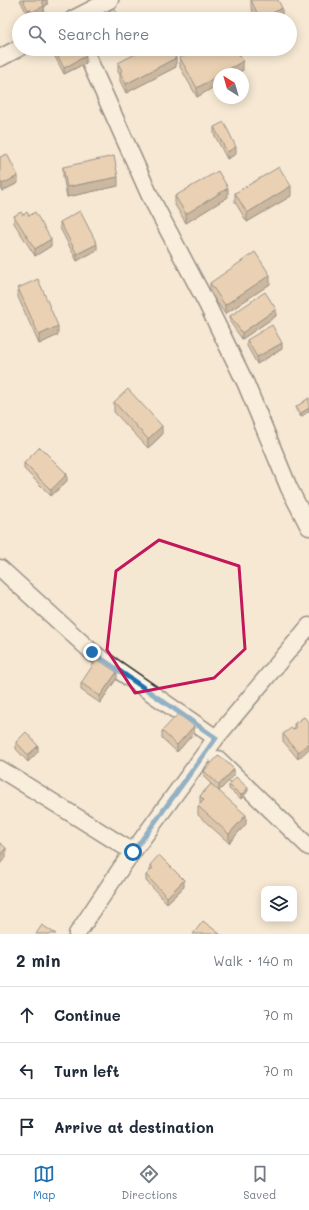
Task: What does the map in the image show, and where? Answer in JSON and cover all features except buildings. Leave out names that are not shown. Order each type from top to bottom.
[{"type":"street","points":[[87,12],[110,0]]},
{"type":"street","points":[[0,58],[12,52]]},
{"type":"street","points":[[87,56],[150,196],[207,304],[246,384],[289,488],[309,527]]},
{"type":"street","points":[[0,568],[92,652],[212,744],[309,848]]},
{"type":"street","points":[[77,934],[133,852],[212,744],[309,626]]},
{"type":"street","points":[[0,769],[133,852]]},
{"type":"highlighted area","points":[[159,540],[239,566],[245,649],[214,678],[135,693],[107,650],[116,571]]},
{"type":"route","points":[[92,652],[216,738],[133,852]]}]
